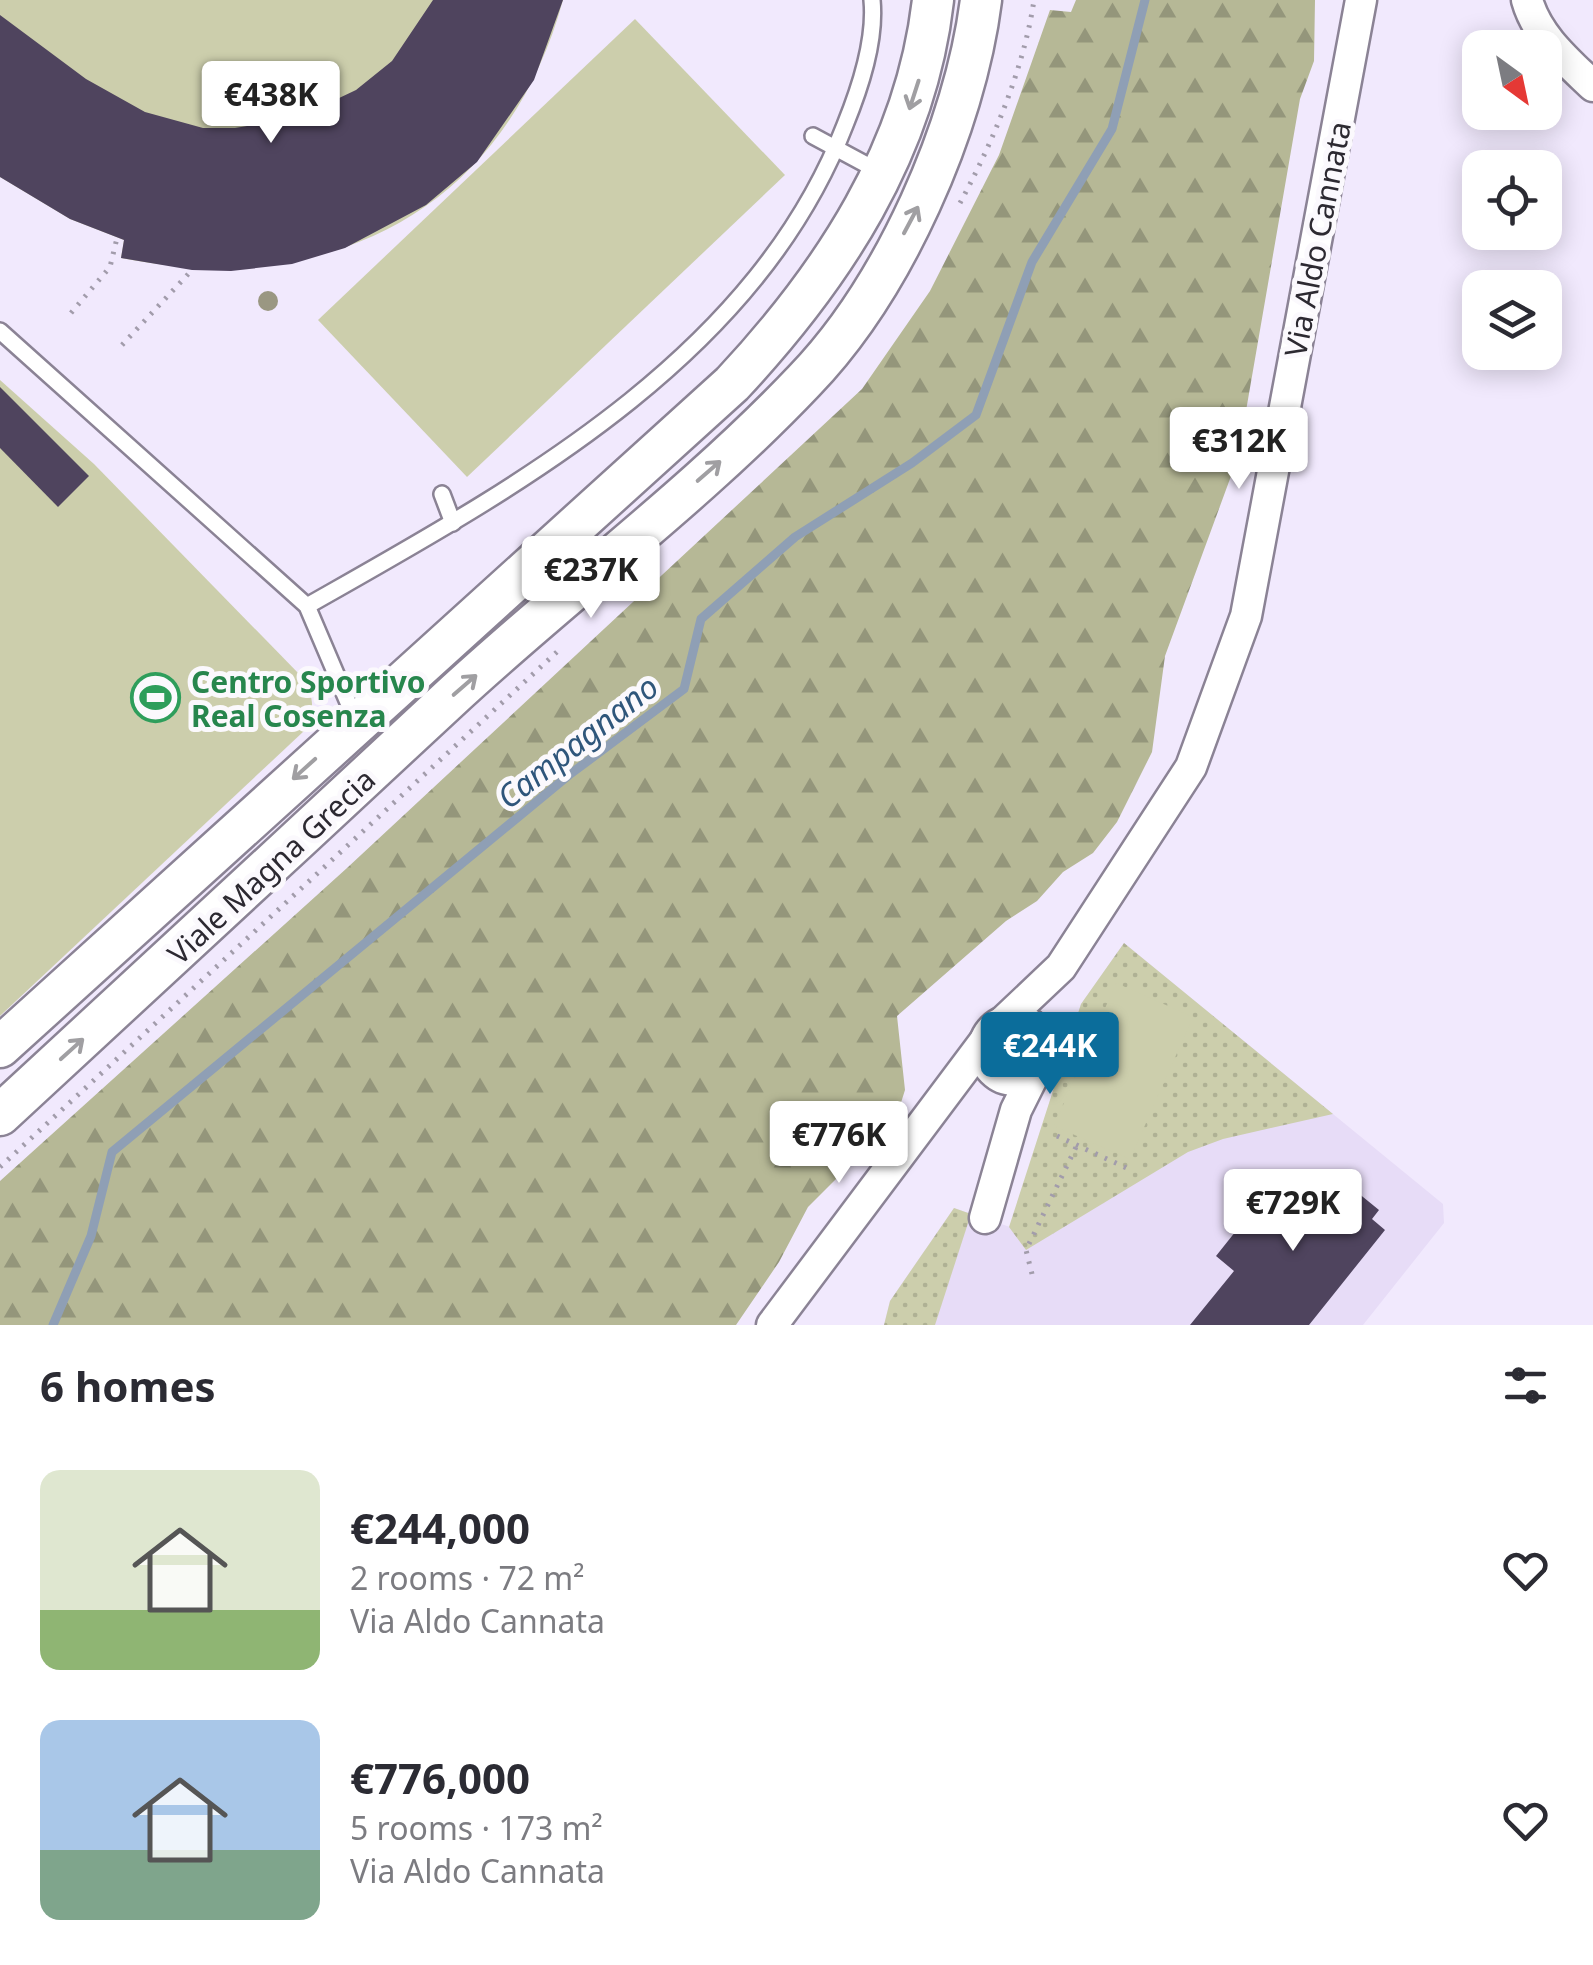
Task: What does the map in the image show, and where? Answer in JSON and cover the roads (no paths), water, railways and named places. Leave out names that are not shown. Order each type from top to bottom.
[{"type":"street","name":"Viale Magna Grecia","points":[[4,1036],[732,384],[798,311],[835,258],[883,174],[917,91],[933,0]]},
{"type":"street","name":"Viale Magna Grecia","points":[[0,1114],[447,701],[724,458],[807,379],[896,249],[932,180],[962,98],[982,0]]},
{"type":"street","name":"Via Aldo Cannata","points":[[772,1325],[994,1031],[1061,967],[1191,767],[1246,616],[1361,0]]},
{"type":"street","points":[[1527,0],[1537,24],[1558,54],[1593,86]]},
{"type":"street","name":"Via Aldo Cannata","points":[[985,1218],[1016,1110],[1040,1056],[1061,967]]},
{"type":"street","points":[[954,1087],[997,1075],[1018,1080],[1040,1056],[1024,1021],[994,1031],[986,1061],[997,1075],[1016,1110]]},
{"type":"lane","points":[[307,606],[504,494],[608,420],[694,342],[754,276],[809,202],[836,149],[861,85],[872,0]]},
{"type":"lane","points":[[813,136],[883,174]]},
{"type":"lane","points":[[0,331],[307,606],[356,722]]},
{"type":"lane","points":[[442,494],[453,523]]},
{"type":"waterway","name":"Campagnano","points":[[53,1325],[91,1236],[112,1152],[569,775],[684,689],[701,619],[795,537],[912,463],[976,415],[1032,262],[1112,129],[1145,0]]},
{"type":"place","name":"Centro Sportivo Real Cosenza","points":[[156,698]]}]
